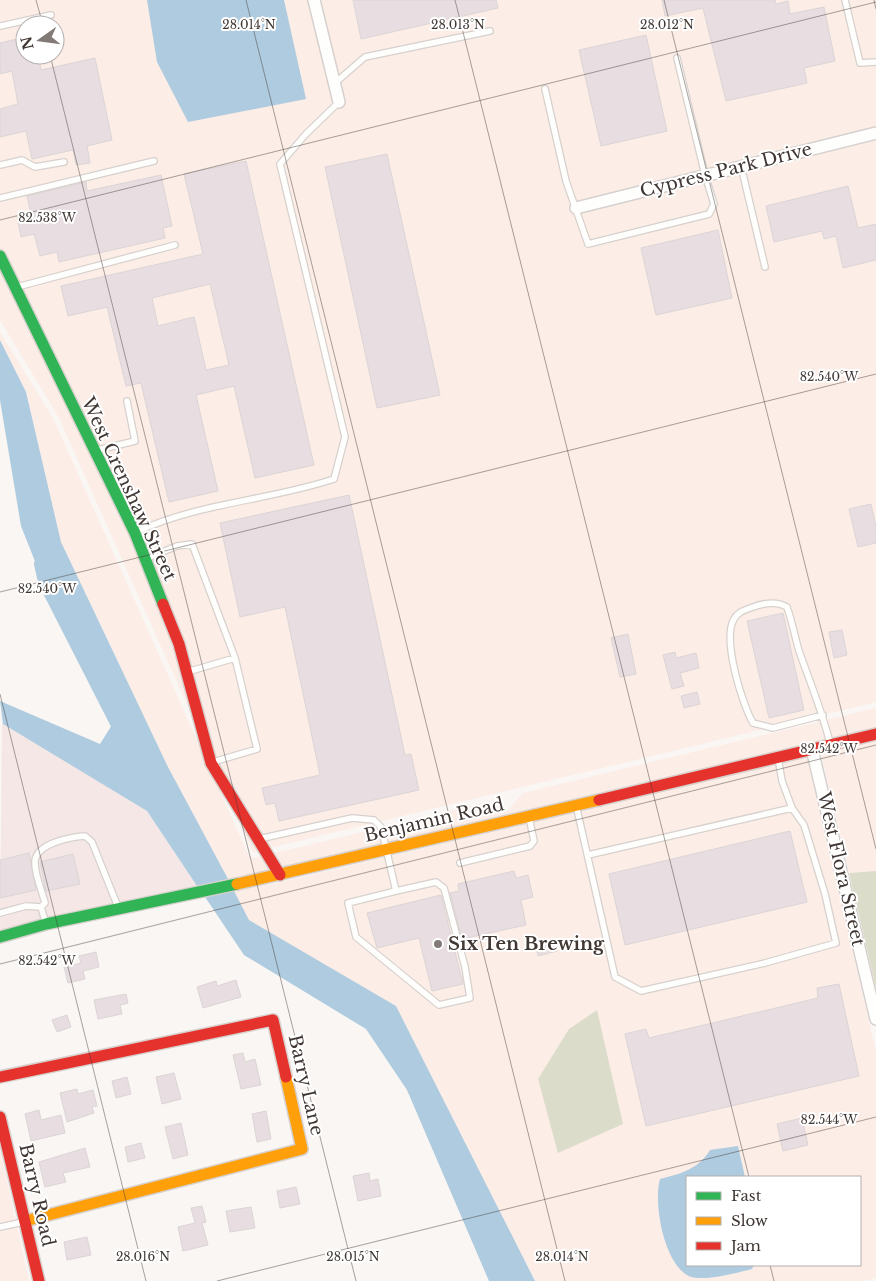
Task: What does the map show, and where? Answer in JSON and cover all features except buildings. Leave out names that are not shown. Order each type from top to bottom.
[{"type":"street","points":[[314,0],[339,102]]},
{"type":"street","name":"Cypress Park Drive","points":[[576,208],[876,133]]},
{"type":"street","name":"West Crenshaw Street","points":[[0,256],[135,533],[180,644],[211,762],[280,875]]},
{"type":"street","name":"Benjamin Road","points":[[0,938],[46,924],[280,875],[876,734]]},
{"type":"street","name":"West Flora Street","points":[[812,750],[876,1019]]},
{"type":"street","name":"Barry Lane","points":[[0,1077],[273,1020],[302,1149],[25,1221]]},
{"type":"street","name":"Barry Road","points":[[0,1117],[39,1281]]},
{"type":"lane","points":[[845,0],[860,63],[876,62]]},
{"type":"lane","points":[[0,26],[15,23]]},
{"type":"lane","points":[[335,83],[365,57],[490,31]]},
{"type":"lane","points":[[545,89],[556,146],[588,244],[709,214],[714,204],[704,175],[677,58]]},
{"type":"lane","points":[[135,533],[166,519],[183,514],[334,480],[345,438],[280,164],[306,134],[339,102]]},
{"type":"lane","points":[[0,165],[22,160],[35,168],[64,162]]},
{"type":"lane","points":[[0,198],[154,162]]},
{"type":"lane","points":[[741,166],[765,267]]},
{"type":"lane","points":[[15,288],[176,244]]},
{"type":"lane","points":[[94,451],[135,441],[127,401]]},
{"type":"lane","points":[[145,559],[177,546],[192,544],[235,658],[257,749],[211,762]]},
{"type":"lane","points":[[823,715],[773,728],[753,723],[747,713],[730,645],[731,628],[738,613],[759,605],[776,603],[787,607],[798,649],[823,715],[830,745]]},
{"type":"lane","points":[[187,672],[235,658]]},
{"type":"lane","points":[[576,805],[615,977],[641,991],[765,964],[836,943],[825,894],[804,826],[792,808],[782,781],[778,758]]},
{"type":"lane","points":[[588,855],[792,808]]},
{"type":"lane","points":[[460,863],[530,846],[534,841],[529,816]]},
{"type":"lane","points":[[258,839],[360,818],[374,820],[381,827],[388,849],[396,891]]},
{"type":"lane","points":[[41,907],[45,903],[35,861],[38,855],[44,848],[70,837],[84,836],[92,842],[119,909]]},
{"type":"lane","points":[[436,882],[444,888],[450,904],[465,967],[470,998],[439,1005],[356,937],[348,904],[396,891],[436,882]]},
{"type":"lane","points":[[0,913],[26,906],[41,907]]},
{"type":"lane","points":[[41,907],[46,924]]},
{"type":"lane","points":[[0,1227],[25,1221]]},
{"type":"shaded area","points":[[0,0],[876,0],[876,702],[253,852],[58,416],[0,320]]},
{"type":"shaded area","points":[[0,332],[53,418],[248,854],[253,858],[261,856],[269,871],[228,879],[168,767],[61,542],[26,392],[0,340]]},
{"type":"shaded area","points":[[876,708],[876,728],[284,867],[275,853],[487,802],[508,810],[523,793]]},
{"type":"shaded area","points":[[2,720],[3,724],[147,811],[197,886],[0,930]]},
{"type":"shaded area","points":[[876,741],[876,871],[849,873],[821,754]]},
{"type":"shaded area","points":[[807,757],[876,1052],[876,1278],[863,1281],[535,1281],[396,1006],[249,920],[234,891],[278,883]]},
{"type":"shaded area","points":[[0,1149],[29,1281],[0,1281]]},
{"type":"green space","points":[[876,871],[876,988],[849,873]]},
{"type":"green space","points":[[597,1010],[623,1124],[558,1153],[538,1079],[569,1029]]},
{"type":"water","points":[[147,0],[284,0],[306,99],[188,122],[157,62]]},
{"type":"water","points":[[0,340],[26,392],[61,542],[168,767],[228,879],[197,886],[147,811],[3,724],[0,701],[100,744],[115,720],[40,574],[21,526],[0,400]]},
{"type":"water","points":[[234,891],[249,920],[396,1006],[535,1281],[489,1281],[407,1090],[366,1029],[244,955],[205,897]]},
{"type":"water","points":[[738,1146],[745,1176],[686,1176],[686,1266],[754,1266],[752,1269],[722,1276],[698,1278],[691,1277],[682,1271],[667,1248],[660,1218],[658,1190],[660,1179],[682,1173],[695,1166],[710,1150]]},
{"type":"waterway","points":[[40,564],[44,582],[122,735]]},
{"type":"traffic: fast","points":[[0,256],[135,533],[163,604]]},
{"type":"traffic: fast","points":[[0,937],[46,924],[237,884]]},
{"type":"traffic: slow","points":[[237,884],[599,800]]},
{"type":"traffic: slow","points":[[25,1221],[302,1149],[286,1077]]},
{"type":"traffic: jam","points":[[163,604],[179,644],[211,763],[280,875]]},
{"type":"traffic: jam","points":[[599,800],[876,734]]},
{"type":"traffic: jam","points":[[0,1077],[273,1020],[286,1077]]},
{"type":"traffic: jam","points":[[0,1117],[39,1281]]},
{"type":"place","name":"Six Ten Brewing","points":[[438,944]]}]
